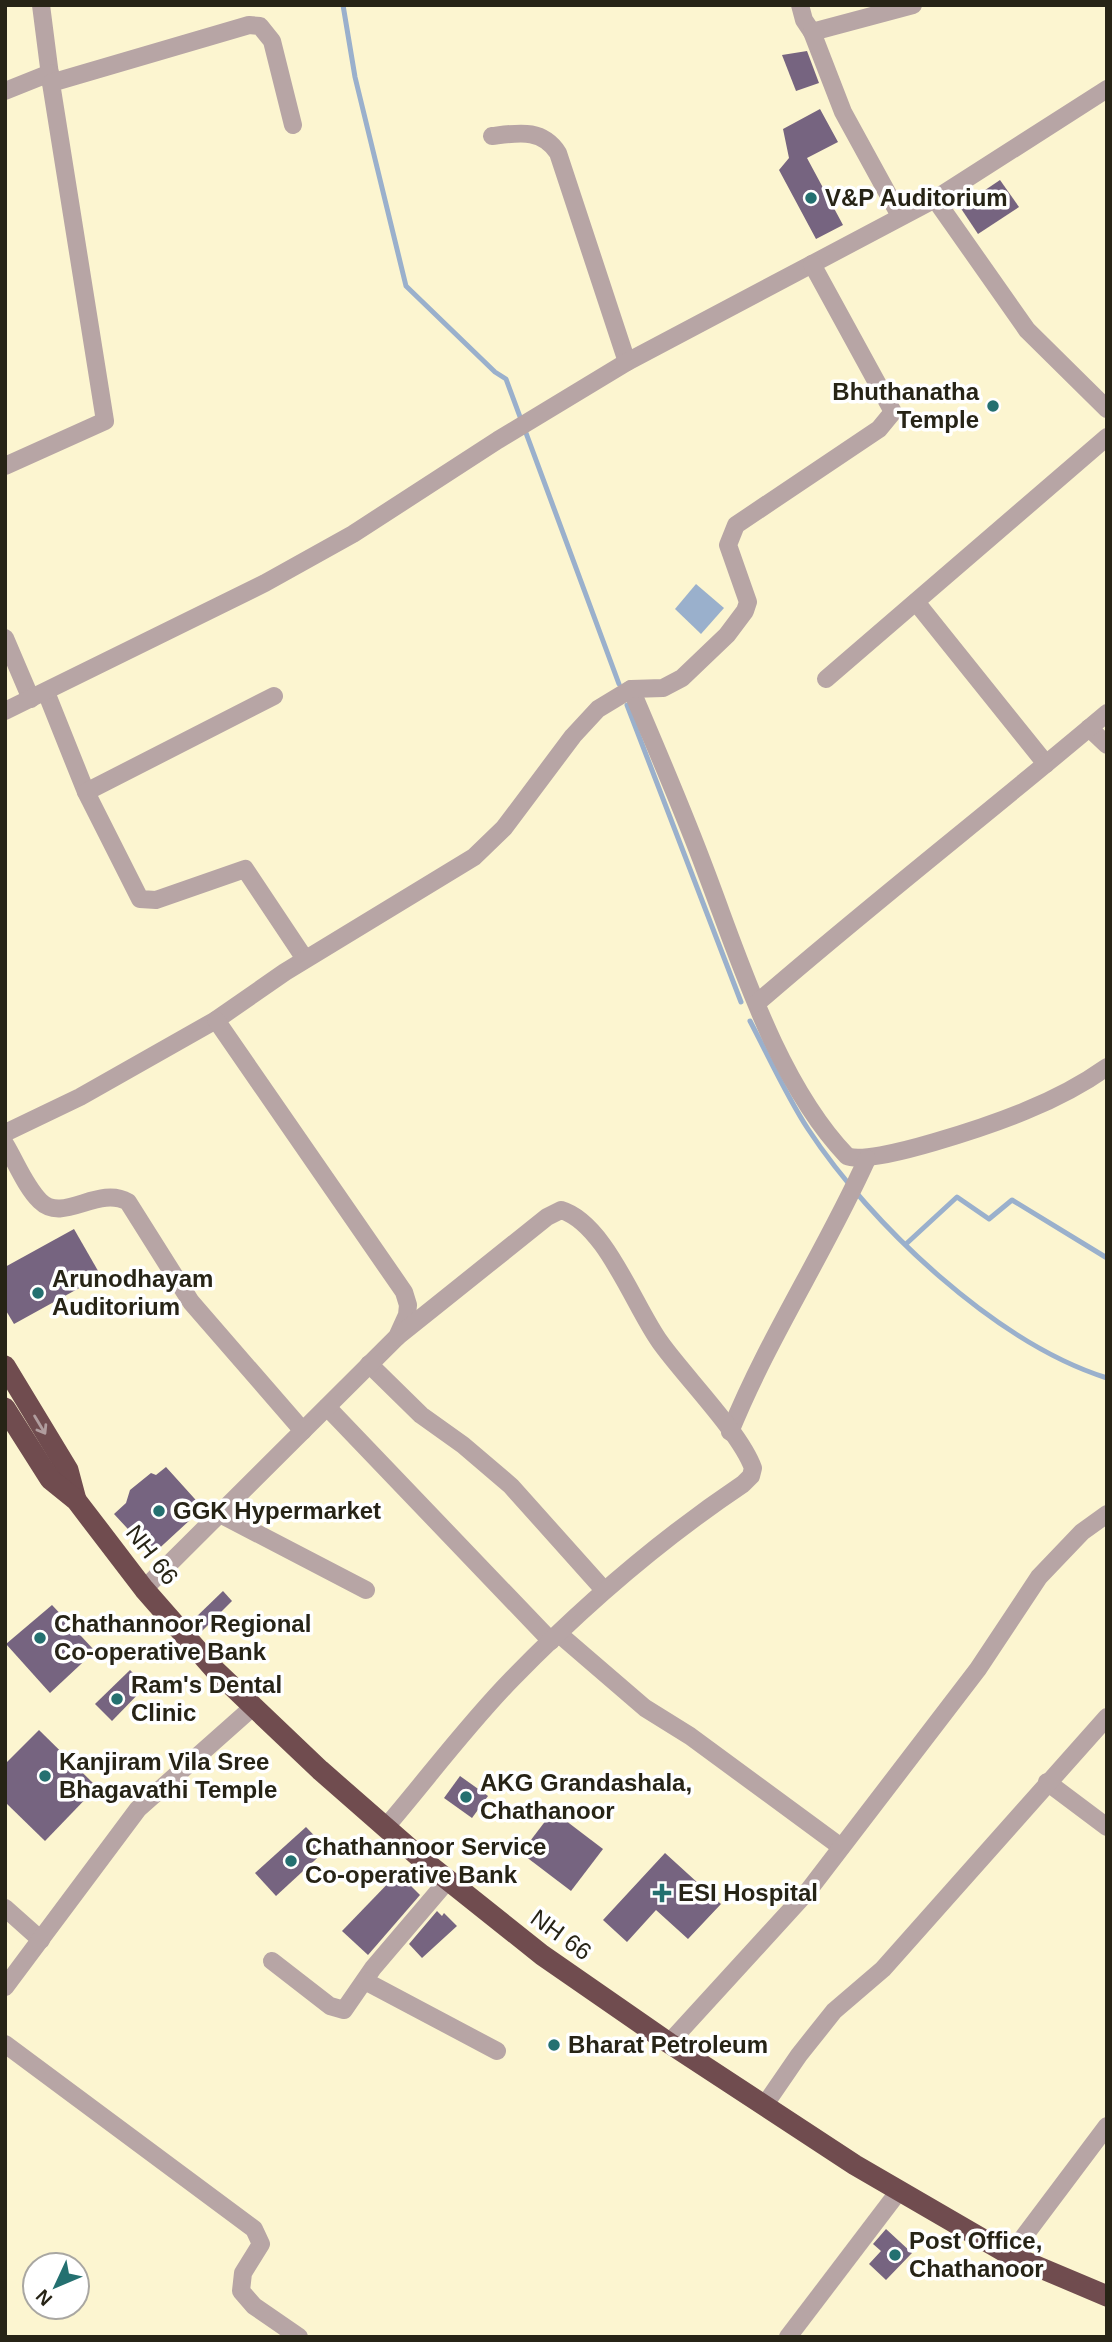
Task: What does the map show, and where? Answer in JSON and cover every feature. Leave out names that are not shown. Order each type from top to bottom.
[{"type":"highway","name":"NH 66","points":[[5,1366],[68,1470],[76,1500]]},
{"type":"highway","name":"NH 66","points":[[5,1408],[50,1479],[76,1500],[144,1589],[215,1670],[385,1828],[448,1880],[542,1955],[764,2106],[899,2191],[1010,2255],[1107,2296]]},
{"type":"street","points":[[5,466],[105,421],[50,78],[41,5]]},
{"type":"street","points":[[800,5],[843,112],[900,216]]},
{"type":"street","points":[[812,32],[913,5]]},
{"type":"street","points":[[5,91],[249,25],[260,26],[272,41],[293,125]]},
{"type":"street","points":[[5,711],[265,583],[353,534],[498,439],[627,362],[934,199],[1107,89]]},
{"type":"street","points":[[492,136],[523,132],[540,135],[552,143],[558,153],[627,362]]},
{"type":"street","points":[[934,199],[1027,330],[1107,409]]},
{"type":"street","points":[[5,1133],[80,1097],[216,1020],[305,959],[474,857],[499,834],[573,736],[597,709],[631,689],[663,688],[682,678],[727,635],[745,611],[745,593],[728,545],[736,525],[878,429],[893,412],[812,264]]},
{"type":"street","points":[[826,679],[1107,437]]},
{"type":"street","points":[[916,602],[1046,764]]},
{"type":"street","points":[[5,638],[39,696],[140,899],[156,900],[245,869],[305,959]]},
{"type":"street","points":[[631,689],[682,810],[775,1047],[817,1117],[848,1156],[867,1159],[939,1140],[1026,1111],[1107,1067]]},
{"type":"street","points":[[86,792],[274,696]]},
{"type":"street","points":[[757,1003],[863,911],[1107,713]]},
{"type":"street","points":[[1089,727],[1107,745]]},
{"type":"street","points":[[216,1020],[404,1292],[408,1305],[407,1315],[397,1337]]},
{"type":"street","points":[[5,1144],[33,1193],[48,1207],[65,1208],[108,1195],[128,1202],[191,1302],[303,1431]]},
{"type":"street","points":[[730,1432],[751,1378],[793,1307],[867,1159]]},
{"type":"street","points":[[144,1589],[397,1337],[547,1217],[561,1210],[572,1213],[583,1223],[602,1246],[659,1340],[749,1458],[753,1468],[751,1476],[676,1528],[604,1590],[511,1680],[385,1828]]},
{"type":"street","points":[[369,1364],[421,1415],[463,1445],[511,1486],[604,1590]]},
{"type":"street","points":[[327,1407],[555,1638],[645,1708],[690,1736],[841,1847]]},
{"type":"street","points":[[218,1513],[366,1591]]},
{"type":"street","points":[[669,2043],[808,1891],[978,1669],[1039,1577],[1082,1532],[1107,1514]]},
{"type":"street","points":[[5,1987],[148,1797],[253,1707]]},
{"type":"street","points":[[764,2106],[834,2011],[883,1969],[1107,1717]]},
{"type":"street","points":[[1047,1782],[1107,1826]]},
{"type":"street","points":[[272,1962],[338,2011],[344,2010],[448,1880]]},
{"type":"street","points":[[5,1909],[41,1940]]},
{"type":"street","points":[[365,1981],[497,2051]]},
{"type":"street","points":[[5,2044],[254,2229],[261,2244],[243,2273],[240,2289],[247,2300],[299,2337]]},
{"type":"street","points":[[1010,2255],[1107,2126]]},
{"type":"street","points":[[788,2337],[899,2191]]},
{"type":"water","points":[[696,584],[724,608],[701,634],[675,609]]},
{"type":"building","points":[[807,51],[819,83],[796,91],[782,55]]},
{"type":"building","name":"V&P Auditorium","points":[[820,109],[838,142],[807,158],[843,225],[816,239],[779,170],[789,158],[783,129]]},
{"type":"building","points":[[1000,180],[1019,207],[978,234],[960,207]]},
{"type":"building","name":"Arunodhayam Auditorium","points":[[74,1229],[101,1276],[14,1324],[5,1309],[5,1267]]},
{"type":"building","name":"GGK Hypermarket","points":[[166,1467],[203,1508],[152,1555],[114,1514],[126,1503],[130,1490],[151,1473],[156,1475]]},
{"type":"building","points":[[223,1591],[232,1601],[202,1631],[192,1621]]},
{"type":"building","points":[[52,1605],[95,1651],[50,1693],[6,1644]]},
{"type":"building","name":"Ram's Dental Clinic","points":[[130,1670],[146,1686],[112,1721],[95,1704]]},
{"type":"building","name":"Kanjiram Vila Sree Bhagavathi Temple","points":[[39,1730],[97,1787],[45,1841],[5,1802],[5,1764]]},
{"type":"building","name":"AKG Grandashala, Chathanoor","points":[[460,1776],[488,1796],[472,1818],[444,1798]]},
{"type":"building","points":[[553,1811],[603,1849],[571,1891],[521,1853]]},
{"type":"building","name":"Chathannoor Service Co-operative Bank","points":[[306,1827],[327,1849],[276,1896],[255,1873]]},
{"type":"building","points":[[665,1853],[721,1904],[688,1939],[656,1910],[627,1942],[603,1920]]},
{"type":"building","points":[[398,1873],[420,1895],[368,1955],[342,1931]]},
{"type":"building","points":[[437,1911],[442,1916],[444,1913],[457,1926],[422,1958],[409,1944]]},
{"type":"building","name":"Post Office, Chathanoor","points":[[886,2229],[912,2253],[886,2280],[869,2264],[881,2251],[873,2244]]},
{"type":"waterway","points":[[343,5],[355,77],[406,286],[495,372],[506,379],[619,684]]},
{"type":"waterway","points":[[627,705],[741,1002]]},
{"type":"waterway","points":[[750,1021],[808,1129],[834,1166],[901,1241],[980,1309],[1022,1338],[1065,1361],[1107,1378]]},
{"type":"waterway","points":[[906,1244],[957,1197],[989,1219],[1012,1200],[1107,1258]]},
{"type":"place","name":"V&P Auditorium","points":[[811,198]]},
{"type":"place","name":"Bhuthanatha Temple","points":[[993,406]]},
{"type":"place","name":"Arunodhayam Auditorium","points":[[38,1293]]},
{"type":"place","name":"GGK Hypermarket","points":[[159,1511]]},
{"type":"place","name":"Chathannoor Regional Co-operative Bank","points":[[40,1638]]},
{"type":"place","name":"Ram's Dental Clinic","points":[[117,1699]]},
{"type":"place","name":"Kanjiram Vila Sree Bhagavathi Temple","points":[[45,1776]]},
{"type":"place","name":"AKG Grandashala, Chathanoor","points":[[466,1797]]},
{"type":"place","name":"Chathannoor Service Co-operative Bank","points":[[291,1861]]},
{"type":"place","name":"ESI Hospital","points":[[662,1893]]},
{"type":"place","name":"Bharat Petroleum","points":[[554,2045]]},
{"type":"place","name":"Post Office, Chathanoor","points":[[895,2255]]}]
